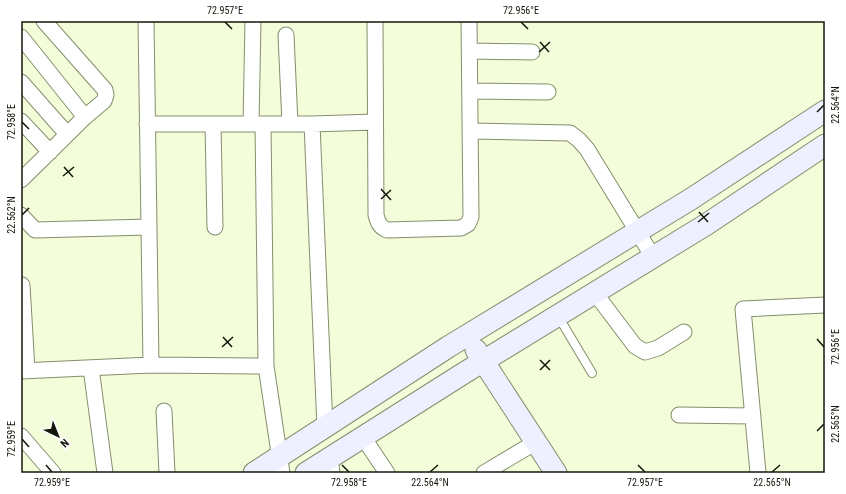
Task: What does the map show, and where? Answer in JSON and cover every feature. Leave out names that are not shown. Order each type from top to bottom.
[{"type":"street","points":[[24,171],[50,152],[85,117],[104,101],[106,95],[105,90],[44,21]]},
{"type":"street","points":[[146,21],[151,365]]},
{"type":"street","points":[[252,21],[266,366],[281,465]]},
{"type":"street","points":[[375,21],[376,215],[378,223],[382,228],[388,230],[461,228],[468,224],[471,217],[470,21]]},
{"type":"street","points":[[286,35],[290,124]]},
{"type":"street","points":[[21,37],[85,117]]},
{"type":"street","points":[[470,51],[532,52]]},
{"type":"street","points":[[21,82],[67,134]]},
{"type":"street","points":[[470,91],[548,92]]},
{"type":"street","points":[[254,473],[281,465],[325,428],[468,336],[691,200],[825,110]]},
{"type":"street","points":[[21,121],[50,152]]},
{"type":"street","points":[[147,124],[312,124],[375,122]]},
{"type":"street","points":[[213,124],[215,227]]},
{"type":"street","points":[[312,124],[325,428]]},
{"type":"street","points":[[471,131],[570,133],[587,149],[653,257]]},
{"type":"street","points":[[306,473],[331,466],[363,437],[557,315],[707,224],[825,145]]},
{"type":"street","points":[[21,215],[35,230],[149,227]]},
{"type":"street","points":[[22,285],[24,371],[151,365],[266,366]]},
{"type":"street","points":[[595,293],[636,346],[645,352],[658,348],[684,332]]},
{"type":"street","points":[[758,473],[744,309],[825,305]]},
{"type":"street","points":[[468,336],[556,473]]},
{"type":"street","points":[[91,368],[105,473]]},
{"type":"street","points":[[164,410],[167,473]]},
{"type":"street","points":[[679,415],[753,416]]},
{"type":"street","points":[[21,436],[53,473]]},
{"type":"street","points":[[363,437],[387,473]]},
{"type":"street","points":[[484,473],[536,442]]},
{"type":"lane","points":[[557,315],[592,373]]}]
